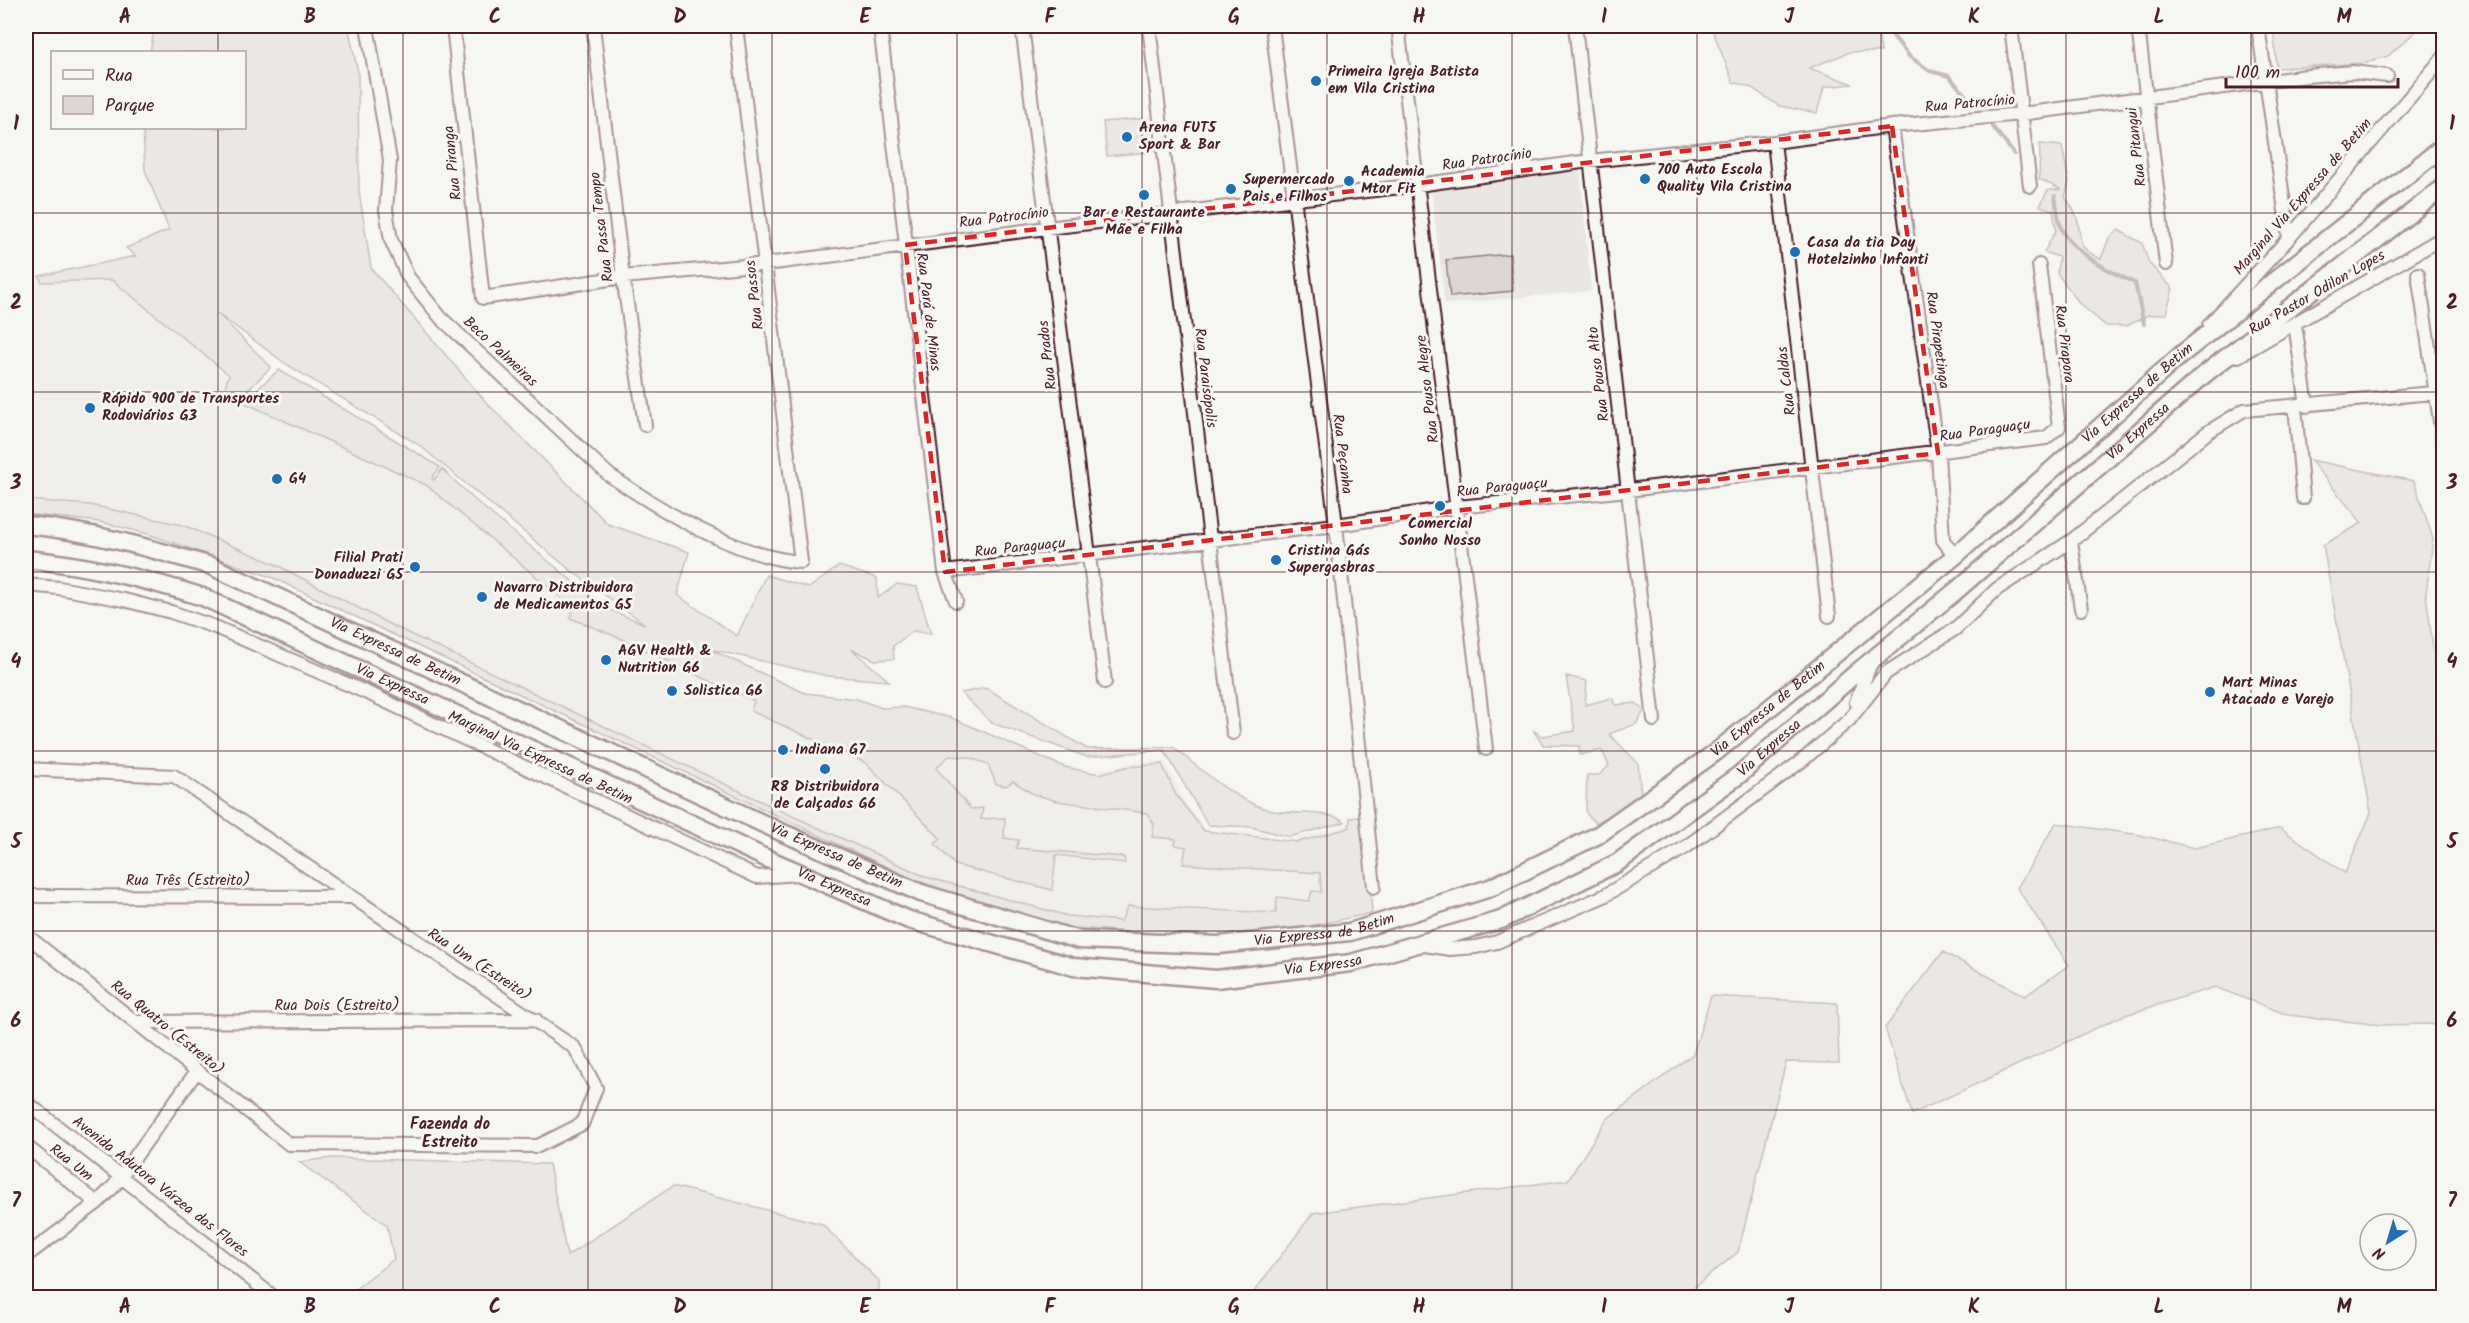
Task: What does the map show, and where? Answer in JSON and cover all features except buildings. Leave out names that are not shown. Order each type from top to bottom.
[{"type":"highway","name":"Via Expressa de Betim","points":[[26,525],[59,528],[141,545],[211,566],[781,832],[921,893],[1079,940],[1218,945],[1350,932],[1490,888],[1598,835],[1716,752],[1955,556],[2182,354],[2444,146]]},
{"type":"highway","name":"Via Expressa","points":[[26,559],[68,563],[140,577],[203,597],[802,874],[909,920],[1074,967],[1216,979],[1351,963],[1501,920],[1617,863],[1739,775],[1957,590],[2205,374],[2444,187]]},
{"type":"street","name":"Beco Palmeiras","points":[[368,26],[390,160],[386,210],[391,240],[408,277],[441,318],[609,475],[639,495],[725,541],[776,560],[801,562]]},
{"type":"street","name":"Rua Piranga","points":[[453,26],[483,298]]},
{"type":"street","name":"Rua Passa Tempo","points":[[593,26],[623,277],[645,425]]},
{"type":"street","name":"Rua Passos","points":[[736,26],[801,562]]},
{"type":"street","name":"Rua Pará de Minas","points":[[880,26],[945,572],[956,601]]},
{"type":"street","name":"Rua Prados","points":[[1022,26],[1105,682]]},
{"type":"street","name":"Rua Paraisópolis","points":[[1149,26],[1233,734]]},
{"type":"street","name":"Rua Peçanha","points":[[1272,26],[1336,525],[1374,887]]},
{"type":"street","name":"Rua Pouso Alegre","points":[[1398,26],[1486,749]]},
{"type":"street","name":"Rua Pouso Alto","points":[[1575,26],[1654,720]]},
{"type":"street","points":[[2011,26],[2030,186]]},
{"type":"street","name":"Rua Pitangui","points":[[2138,26],[2166,264]]},
{"type":"street","points":[[2258,26],[2289,238]]},
{"type":"street","name":"Marginal Via Expressa de Betim","points":[[2182,354],[2289,238],[2444,57]]},
{"type":"street","name":"Rua Patrocínio","points":[[483,298],[623,277],[766,264],[1589,161],[1774,142],[1892,126],[2021,114],[2265,82],[2353,72],[2387,76]]},
{"type":"street","name":"Rua Pirapetinga","points":[[1892,126],[1938,453],[1943,540],[1955,556]]},
{"type":"street","name":"Rua Caldas","points":[[1774,142],[1829,616]]},
{"type":"street","name":"Rua Pastor Odilon Lopes","points":[[2205,374],[2444,237]]},
{"type":"street","name":"Rua Pirapora","points":[[2039,265],[2059,427]]},
{"type":"street","points":[[2418,274],[2440,392],[2444,448]]},
{"type":"street","points":[[2295,324],[2301,406],[2303,498]]},
{"type":"street","points":[[1418,944],[1450,949],[1476,947],[1497,942],[1604,896],[1686,847],[1804,759],[1849,720],[1886,673],[1955,629],[2004,584],[2071,541],[2208,432],[2244,410],[2440,392]]},
{"type":"street","name":"Rua Paraguaçu","points":[[945,572],[1336,525],[1457,507],[1629,490],[1938,453],[2046,438],[2059,427]]},
{"type":"street","points":[[2071,541],[2081,609]]},
{"type":"street","name":"Marginal Via Expressa de Betim","points":[[26,585],[59,588],[124,600],[171,612],[215,627],[372,695],[757,877],[802,874]]},
{"type":"street","points":[[1849,720],[1873,659]]},
{"type":"street","name":"Rua Um (Estreito)","points":[[26,769],[174,776],[350,897],[537,1020],[574,1048],[596,1088],[582,1124],[538,1146],[289,1144]]},
{"type":"street","name":"Rua Três (Estreito)","points":[[26,896],[350,897]]},
{"type":"street","name":"Rua Quatro (Estreito)","points":[[26,935],[289,1144]]},
{"type":"street","name":"Rua Dois (Estreito)","points":[[137,1022],[537,1020]]},
{"type":"street","points":[[26,1256],[97,1203],[114,1186],[196,1071]]},
{"type":"street","name":"Avenida Adutora Várzea das Flores","points":[[26,1101],[275,1298]]},
{"type":"street","name":"Rua Um","points":[[26,1146],[97,1203]]},
{"type":"highlighted area","points":[[1892,126],[1938,453],[945,572],[905,245]]},
{"type":"shaded area","points":[[1580,169],[1591,291],[1445,304],[1431,188]]},
{"type":"shaded area","points":[[26,255],[38,278],[131,273],[216,368],[270,410],[429,478],[565,596],[768,700],[928,724],[1091,772],[1128,763],[1165,761],[1187,806],[1207,830],[1260,833],[1285,841],[1361,822],[1371,909],[1299,926],[1075,920],[925,880],[276,576],[152,530],[57,512],[26,511]]},
{"type":"green space","points":[[155,26],[348,26],[358,72],[359,191],[371,268],[486,402],[608,524],[689,552],[677,595],[737,636],[766,575],[809,588],[839,566],[877,578],[878,598],[897,584],[917,587],[931,634],[913,631],[893,646],[894,659],[875,660],[851,649],[889,681],[828,676],[709,649],[805,693],[857,699],[882,708],[903,707],[952,718],[1064,767],[1099,774],[1126,767],[1162,764],[1176,795],[1204,831],[1298,842],[1349,828],[1350,818],[1365,816],[1372,913],[1260,937],[1197,937],[1062,927],[914,880],[271,577],[148,534],[100,522],[26,514],[26,500],[90,505],[183,525],[275,564],[389,624],[773,807],[926,877],[1068,916],[1121,921],[1128,906],[1276,913],[1277,897],[1309,901],[1312,891],[1321,892],[1320,873],[1183,864],[1186,847],[1175,845],[1176,839],[1152,837],[1154,824],[1147,813],[1057,801],[1033,794],[1013,781],[1006,786],[996,784],[988,764],[967,757],[949,756],[936,768],[971,809],[983,808],[981,819],[1005,818],[1004,838],[1019,840],[1016,848],[1124,857],[1125,863],[1056,855],[1052,890],[955,865],[935,844],[941,839],[866,763],[751,711],[754,701],[722,684],[720,686],[622,639],[570,618],[573,611],[557,594],[426,485],[223,393],[229,375],[112,280],[42,282],[39,276],[136,256],[126,248],[169,230],[145,170],[143,129],[246,129],[246,51],[150,51]],"holes":[[[217,313],[286,364],[419,445],[569,569],[645,624],[605,608],[477,502],[442,469],[434,480],[432,478],[440,467],[279,370],[246,399],[243,395],[271,367]]]},
{"type":"green space","points":[[1711,26],[1877,26],[1881,52],[1850,52],[1809,68],[1853,84],[1824,87],[1817,113],[1779,106],[1752,88],[1733,82]]},
{"type":"green space","points":[[2273,26],[2422,26],[2388,56],[2363,63],[2277,68]]},
{"type":"green space","name":"Arena FUT5 Sport & Bar","points":[[1148,118],[1151,152],[1107,156],[1103,122]]},
{"type":"green space","points":[[2040,144],[2062,146],[2069,182],[2065,197],[2076,215],[2083,246],[2101,259],[2109,238],[2118,230],[2142,243],[2149,263],[2173,289],[2166,314],[2148,315],[2127,326],[2106,326],[2080,304],[2057,273],[2059,257],[2044,252],[2056,230],[2053,210],[2040,206],[2048,190],[2062,190],[2039,179]]},
{"type":"green space","points":[[1510,254],[1513,291],[1450,297],[1446,260]]},
{"type":"green space","points":[[2310,460],[2414,481],[2433,539],[2426,593],[2435,664],[2444,664],[2443,1029],[2431,1024],[2382,1025],[2288,1015],[2215,987],[2122,1016],[1912,1114],[1885,1028],[1943,952],[2025,996],[2069,965],[2017,888],[2056,823],[2140,835],[2195,848],[2280,828],[2345,873],[2371,813],[2323,545],[2362,523]]},
{"type":"green space","points":[[1566,676],[1587,681],[1585,705],[1612,698],[1615,705],[1636,703],[1644,711],[1636,724],[1609,734],[1638,763],[1641,794],[1628,807],[1596,823],[1586,813],[1587,775],[1599,775],[1609,766],[1602,750],[1580,755],[1579,746],[1543,745],[1533,730],[1542,736],[1575,731]]},
{"type":"green space","points":[[986,688],[1087,749],[1173,747],[1218,783],[1256,805],[1278,812],[1329,815],[1345,822],[1289,837],[1251,827],[1208,825],[1164,750],[1087,757],[992,723],[961,693]]},
{"type":"green space","points":[[1711,996],[1837,1003],[1839,1063],[1786,1062],[1738,1252],[1682,1297],[1250,1297],[1313,1213],[1568,1180],[1607,1119],[1693,1054]]},
{"type":"green space","points":[[332,1158],[549,1164],[567,1256],[673,1186],[822,1224],[879,1281],[879,1297],[345,1297],[394,1259],[387,1225],[299,1162]]},
{"type":"waterway","points":[[1885,26],[1909,56],[1930,71],[1949,76],[1968,98]]},
{"type":"waterway","points":[[1993,127],[2014,154]]},
{"type":"waterway","points":[[2055,196],[2060,226],[2070,241],[2096,263],[2135,283],[2144,324]]},
{"type":"place","name":"Primeira Igreja Batista em Vila Cristina","points":[[1316,81]]},
{"type":"place","name":"Arena FUT5 Sport & Bar","points":[[1127,137]]},
{"type":"place","name":"700 Auto Escola Quality Vila Cristina","points":[[1645,179]]},
{"type":"place","name":"Academia Mtor Fit","points":[[1349,181]]},
{"type":"place","name":"Supermercado Pais e Filhos","points":[[1231,189]]},
{"type":"place","name":"Bar e Restaurante Mãe e Filha","points":[[1144,195]]},
{"type":"place","name":"Casa da tia Day Hotelzinho Infanti","points":[[1795,252]]},
{"type":"place","name":"Rápido 900 de Transportes Rodoviários G3","points":[[90,408]]},
{"type":"place","name":"G4","points":[[277,479]]},
{"type":"place","name":"Comercial Sonho Nosso","points":[[1440,506]]},
{"type":"place","name":"Cristina Gás Supergasbras","points":[[1276,560]]},
{"type":"place","name":"Filial Prati Donaduzzi G5","points":[[415,567]]},
{"type":"place","name":"Navarro Distribuidora de Medicamentos G5","points":[[482,597]]},
{"type":"place","name":"AGV Health & Nutrition G6","points":[[606,660]]},
{"type":"place","name":"Solistica G6","points":[[672,691]]},
{"type":"place","name":"Mart Minas Atacado e Varejo","points":[[2210,692]]},
{"type":"place","name":"Indiana G7","points":[[783,750]]},
{"type":"place","name":"R8 Distribuidora de Calçados G6","points":[[825,769]]},
{"type":"district","name":"Fazenda do Estreito","points":[[450,1133]]}]
